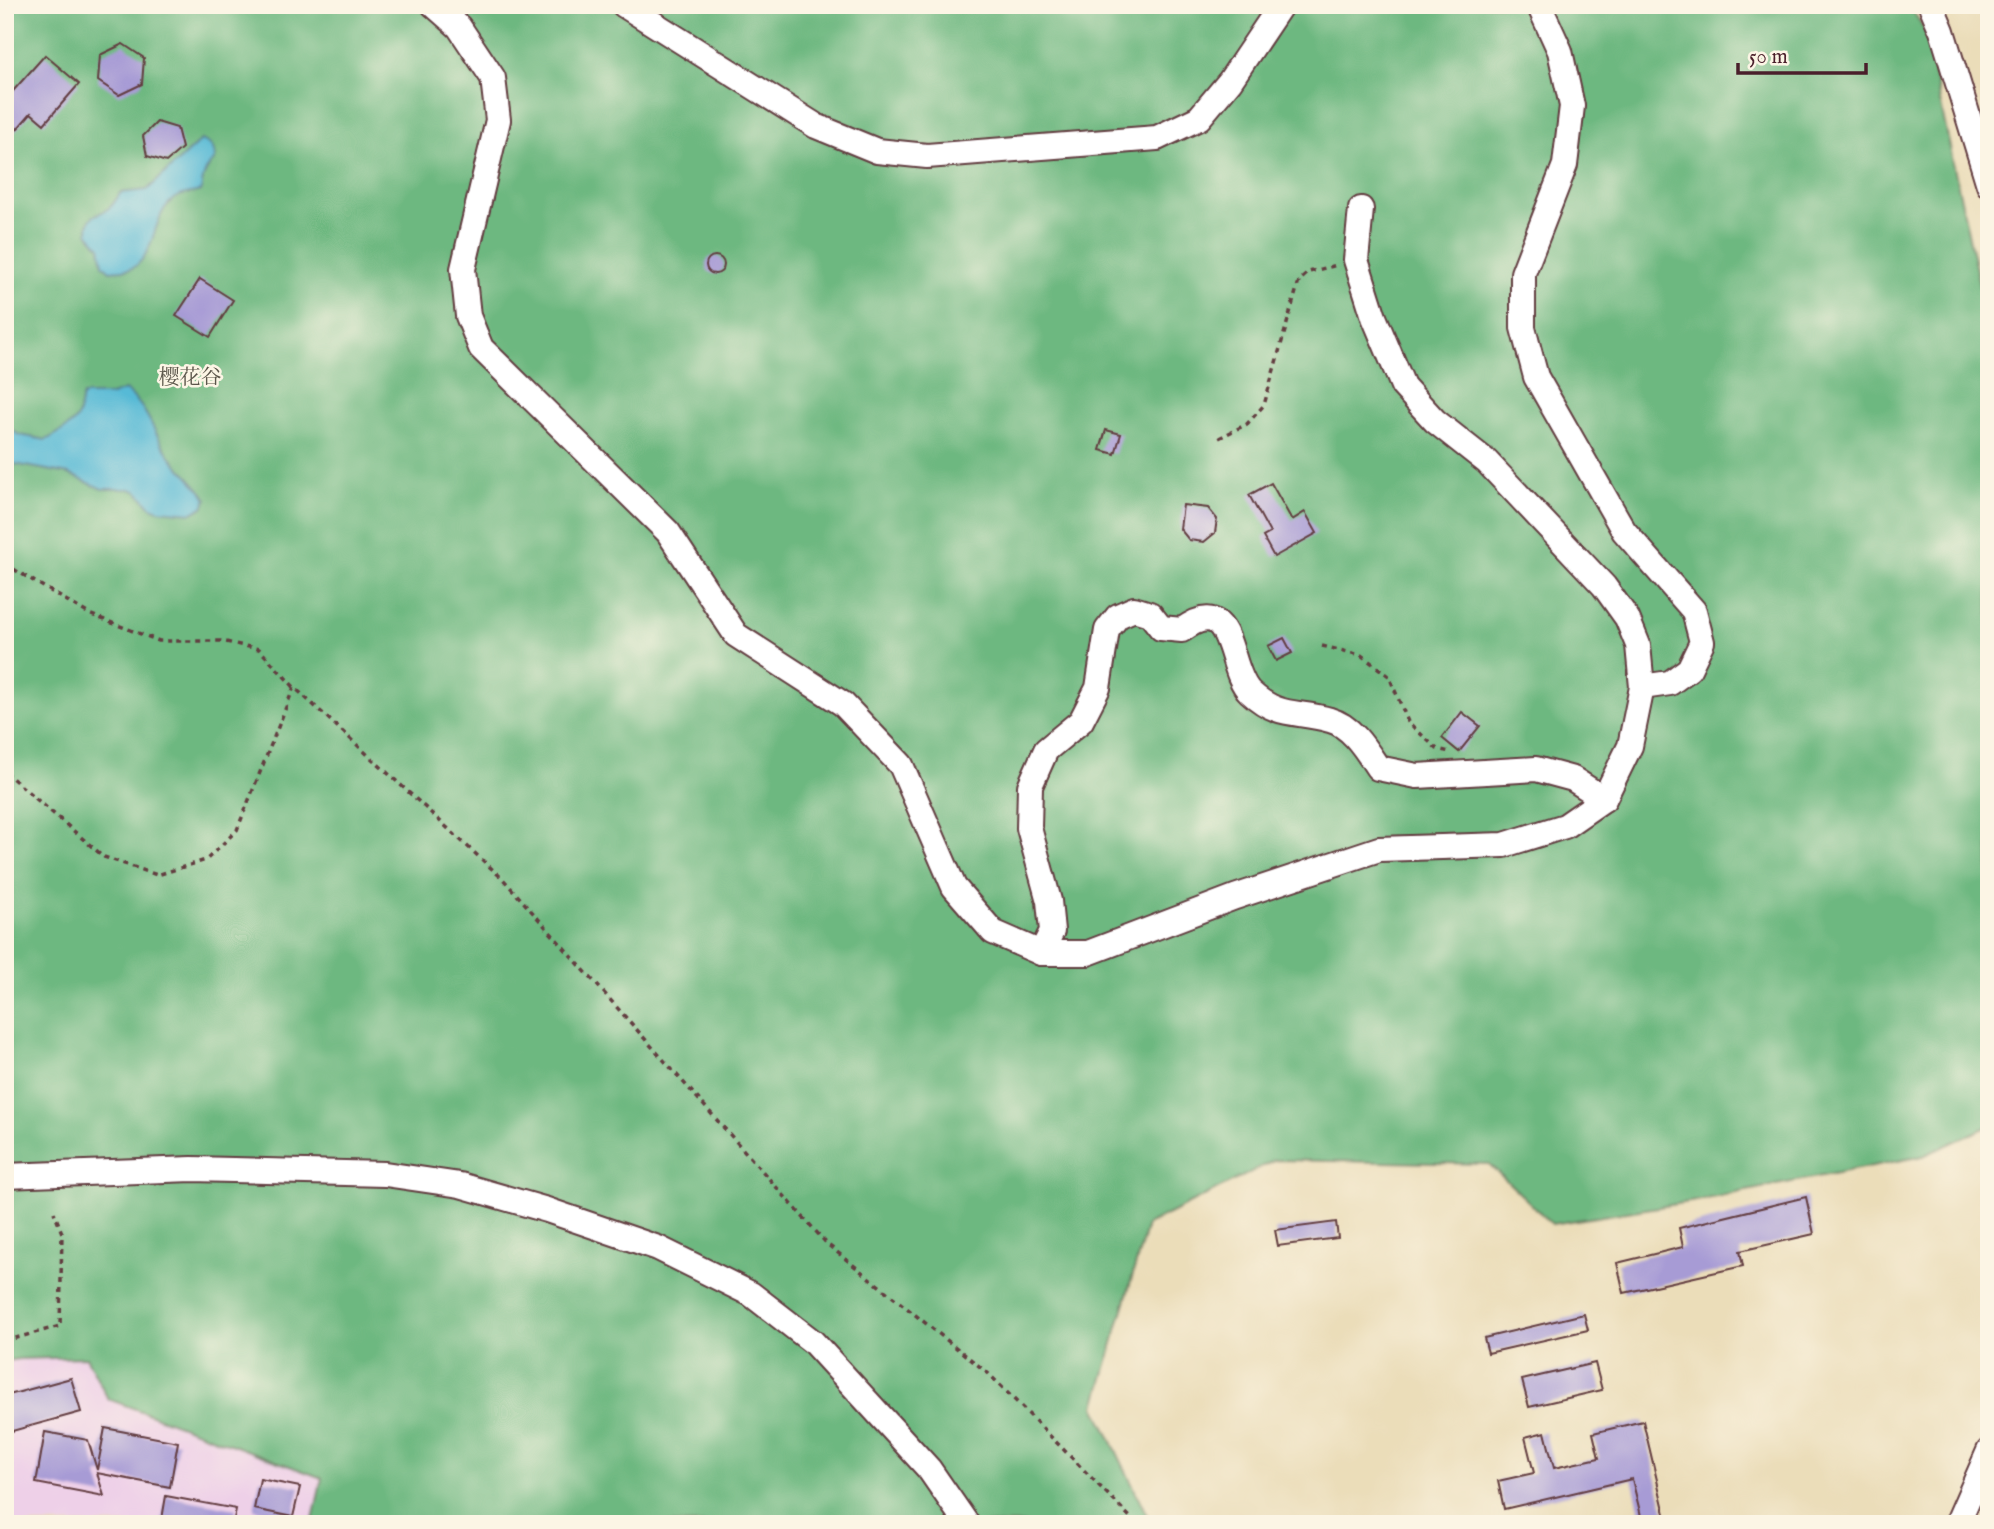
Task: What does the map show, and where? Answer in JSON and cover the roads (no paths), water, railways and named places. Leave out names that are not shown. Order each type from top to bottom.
[{"type":"lane","points":[[434,5],[459,27],[493,78],[498,120],[463,269],[468,316],[481,348],[668,532],[736,635],[843,704],[901,765],[954,887],[993,932],[1041,953],[1088,953],[1235,897],[1380,849],[1504,845],[1565,826],[1604,799],[1630,746],[1642,687],[1638,645],[1627,618],[1604,586],[1487,462],[1435,421],[1403,386],[1374,317],[1356,260],[1362,209]]},
{"type":"lane","points":[[624,5],[816,127],[877,151],[927,156],[1157,138],[1199,118],[1230,81],[1281,5]]},
{"type":"lane","points":[[1539,5],[1560,51],[1572,106],[1565,165],[1523,273],[1523,328],[1526,340],[1536,377],[1625,531],[1694,611],[1702,642],[1689,669],[1670,683],[1642,687]]},
{"type":"lane","points":[[1931,5],[1942,31],[1989,185]]},
{"type":"lane","points":[[1041,953],[1052,931],[1049,901],[1028,828],[1030,786],[1046,750],[1081,721],[1098,688],[1107,630],[1118,616],[1134,609],[1150,614],[1161,628],[1182,630],[1195,620],[1211,620],[1218,624],[1224,628],[1243,685],[1263,704],[1289,714],[1332,720],[1359,739],[1378,768],[1417,776],[1536,769],[1573,779],[1604,799]]},
{"type":"lane","points":[[5,1176],[192,1169],[385,1174],[460,1185],[547,1210],[658,1248],[751,1294],[813,1342],[929,1469],[967,1524]]},
{"type":"lane","points":[[1956,1524],[1989,1451]]},
{"type":"water","points":[[201,140],[212,147],[215,160],[206,170],[201,191],[175,198],[168,204],[148,249],[137,265],[110,271],[103,265],[100,247],[88,233],[91,218],[110,207],[120,193],[147,190]]},
{"type":"water","points":[[125,390],[140,404],[168,453],[207,499],[203,507],[192,513],[158,510],[150,506],[138,492],[130,489],[102,489],[69,474],[9,463],[5,458],[5,426],[20,435],[46,440],[76,420],[83,395],[111,395]]},
{"type":"park label","name":"樱花谷","points":[[190,377]]}]
